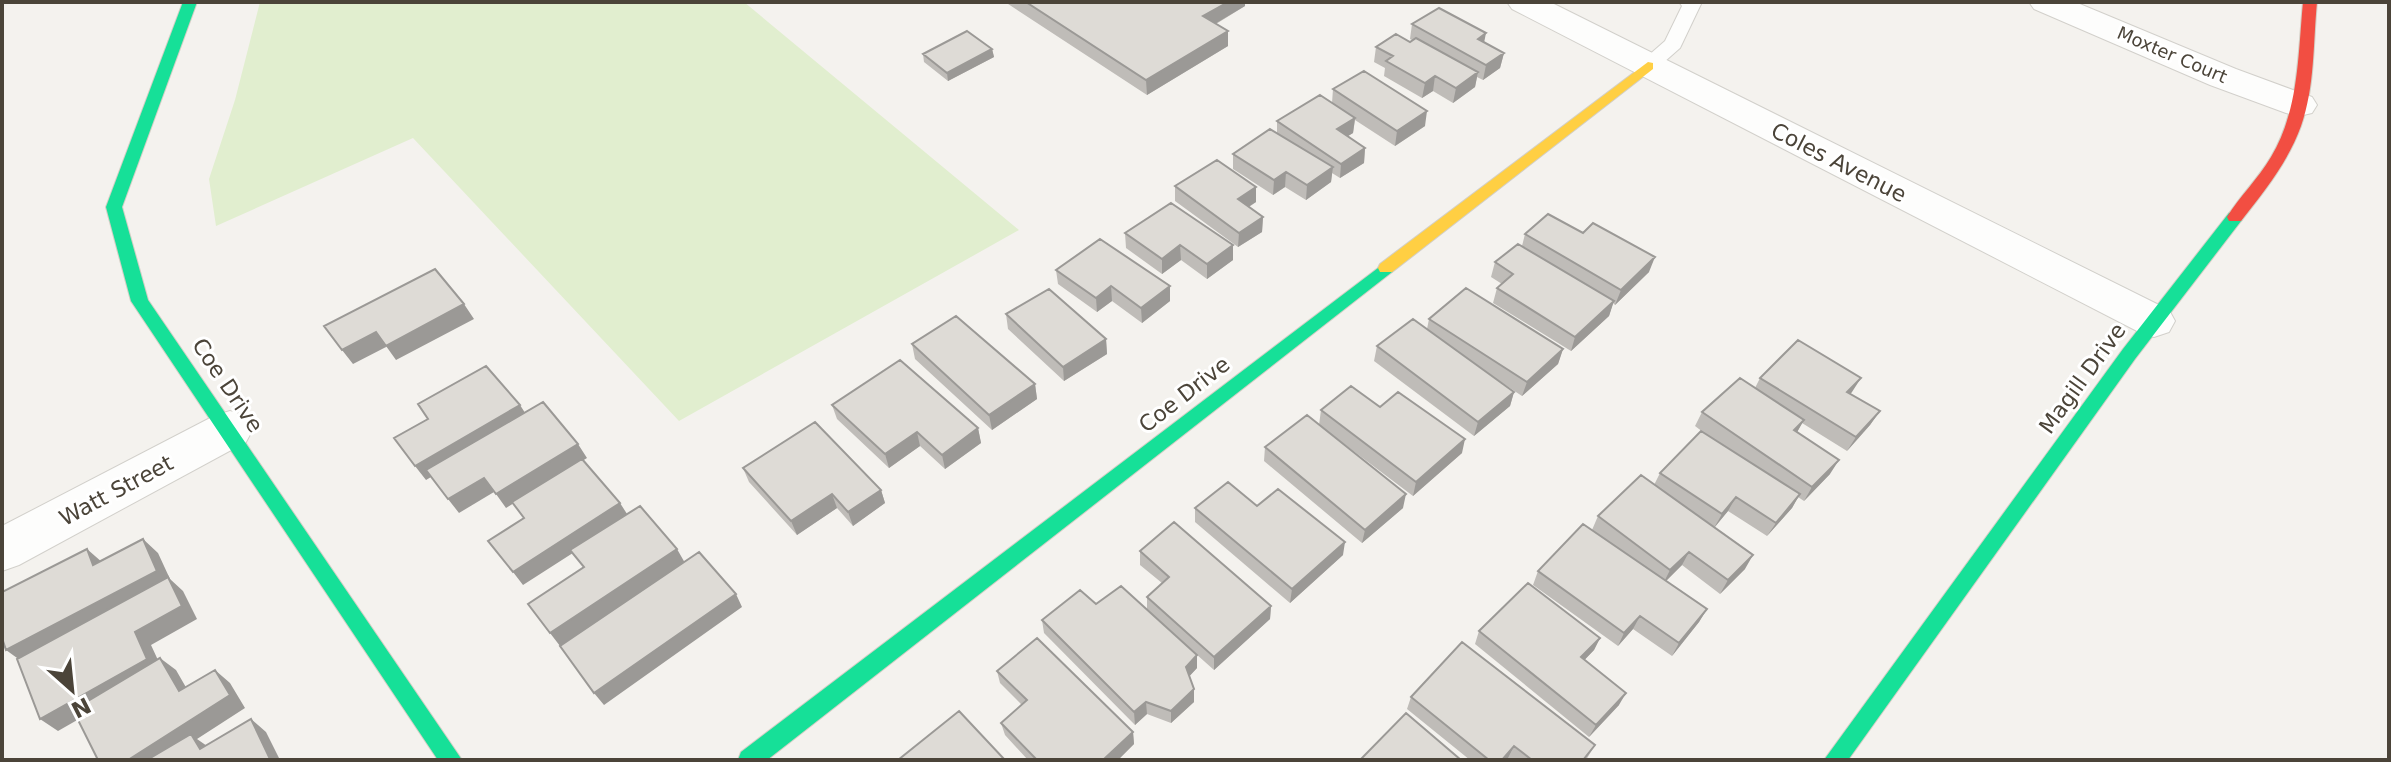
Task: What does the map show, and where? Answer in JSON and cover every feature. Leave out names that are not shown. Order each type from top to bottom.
[{"type":"street","name":"Coe Drive","points":[[190,2],[114,207],[140,301],[230,429],[451,760]]},
{"type":"street","name":"Coles Avenue","points":[[1524,2],[2154,321]]},
{"type":"street","name":"Moxter Court","points":[[2046,2],[2223,77],[2299,105]]},
{"type":"street","name":"Magill Drive","points":[[1835,760],[2154,321],[2269,174],[2289,137],[2299,105],[2310,2]]},
{"type":"street","name":"Coe Drive","points":[[749,760],[1648,66]]},
{"type":"street","name":"Watt Street","points":[[2,550],[230,429]]},
{"type":"lane","points":[[1648,66],[1673,44],[1692,4],[1688,2]]},
{"type":"green space","points":[[260,2],[744,2],[1019,230],[679,421],[413,138],[216,226],[209,179],[235,100]]},
{"type":"building","points":[[1026,2],[1228,2],[1203,16],[1228,31],[1146,80]]},
{"type":"building","points":[[1439,8],[1486,33],[1478,39],[1504,53],[1486,65],[1412,24]]},
{"type":"building","points":[[967,31],[992,49],[947,73],[923,54]]},
{"type":"building","points":[[1396,34],[1410,42],[1416,38],[1478,72],[1456,88],[1435,76],[1425,83],[1386,61],[1393,56],[1376,47]]},
{"type":"building","points":[[1364,71],[1427,111],[1397,131],[1333,89]]},
{"type":"building","points":[[1320,95],[1355,118],[1337,129],[1365,148],[1341,164],[1277,121]]},
{"type":"building","points":[[1270,129],[1333,167],[1307,185],[1286,172],[1274,180],[1233,154]]},
{"type":"building","points":[[1217,160],[1256,187],[1238,199],[1263,217],[1239,233],[1175,186]]},
{"type":"building","points":[[1171,203],[1233,245],[1207,264],[1180,245],[1162,259],[1125,233]]},
{"type":"building","points":[[1548,214],[1583,233],[1593,223],[1655,257],[1621,290],[1525,234]]},
{"type":"building","points":[[1100,239],[1170,286],[1141,308],[1111,286],[1096,298],[1056,270]]},
{"type":"building","points":[[1518,244],[1614,301],[1575,337],[1497,288],[1513,274],[1495,262]]},
{"type":"building","points":[[435,269],[464,304],[386,346],[376,332],[342,350],[324,326]]},
{"type":"building","points":[[1466,288],[1563,349],[1527,382],[1429,319]]},
{"type":"building","points":[[1049,289],[1106,339],[1063,367],[1006,314]]},
{"type":"building","points":[[956,316],[1035,384],[989,415],[912,344]]},
{"type":"building","points":[[1413,319],[1514,392],[1478,422],[1377,346]]},
{"type":"building","points":[[1798,340],[1861,378],[1847,392],[1880,411],[1856,437],[1760,378]]},
{"type":"building","points":[[900,360],[978,428],[942,455],[917,432],[885,454],[832,405]]},
{"type":"building","points":[[486,366],[520,405],[415,466],[394,438],[428,419],[418,404]]},
{"type":"building","points":[[1740,378],[1804,420],[1794,430],[1839,460],[1812,487],[1702,412]]},
{"type":"building","points":[[1351,386],[1380,407],[1398,392],[1465,439],[1416,482],[1321,410]]},
{"type":"building","points":[[543,402],[578,444],[496,494],[484,478],[448,499],[426,470]]},
{"type":"building","points":[[1307,415],[1406,494],[1365,530],[1265,447]]},
{"type":"building","points":[[815,422],[881,490],[848,512],[832,494],[791,521],[743,468]]},
{"type":"building","points":[[1701,431],[1800,494],[1776,523],[1736,497],[1722,514],[1660,473]]},
{"type":"building","points":[[582,459],[620,503],[513,572],[488,541],[524,518],[512,502]]},
{"type":"building","points":[[1641,475],[1753,555],[1728,580],[1689,552],[1670,570],[1598,516]]},
{"type":"building","points":[[1228,482],[1257,506],[1278,489],[1345,542],[1292,589],[1195,508]]},
{"type":"building","points":[[640,506],[677,549],[550,633],[528,604],[584,567],[570,550]]},
{"type":"building","points":[[1174,522],[1271,606],[1214,657],[1147,597],[1169,577],[1140,551]]},
{"type":"building","points":[[1583,524],[1707,609],[1679,643],[1640,616],[1624,633],[1538,571]]},
{"type":"building","points":[[143,539],[157,571],[6,650],[2,638],[2,592],[87,549],[93,565]]},
{"type":"building","points":[[699,552],[736,594],[594,693],[560,646]]},
{"type":"building","points":[[168,577],[182,606],[135,632],[147,659],[40,719],[17,659]]},
{"type":"building","points":[[1528,583],[1600,638],[1581,657],[1626,693],[1596,725],[1479,631]]},
{"type":"building","points":[[1121,586],[1197,655],[1186,667],[1194,689],[1171,711],[1146,702],[1134,712],[1042,620],[1080,590],[1096,604]]},
{"type":"building","points":[[1037,638],[1133,732],[1103,760],[1037,760],[1001,723],[1027,700],[997,671]]},
{"type":"building","points":[[1462,642],[1595,745],[1583,760],[1532,760],[1514,746],[1502,760],[1489,760],[1411,697]]},
{"type":"building","points":[[160,658],[179,691],[215,670],[230,695],[128,760],[98,760],[73,710]]},
{"type":"building","points":[[959,711],[1005,760],[898,760]]},
{"type":"building","points":[[1406,713],[1461,760],[1360,760]]},
{"type":"building","points":[[251,719],[269,760],[147,760],[191,734],[200,749]]},
{"type":"traffic: fast","points":[[190,2],[114,207],[140,301],[451,760]]},
{"type":"traffic: fast","points":[[1835,760],[2129,354],[2235,217]]},
{"type":"traffic: fast","points":[[749,760],[1386,268]]},
{"type":"traffic: slow","points":[[1386,268],[1648,66]]},
{"type":"traffic: jam","points":[[2235,217],[2271,170],[2294,123],[2302,89],[2310,2]]}]
